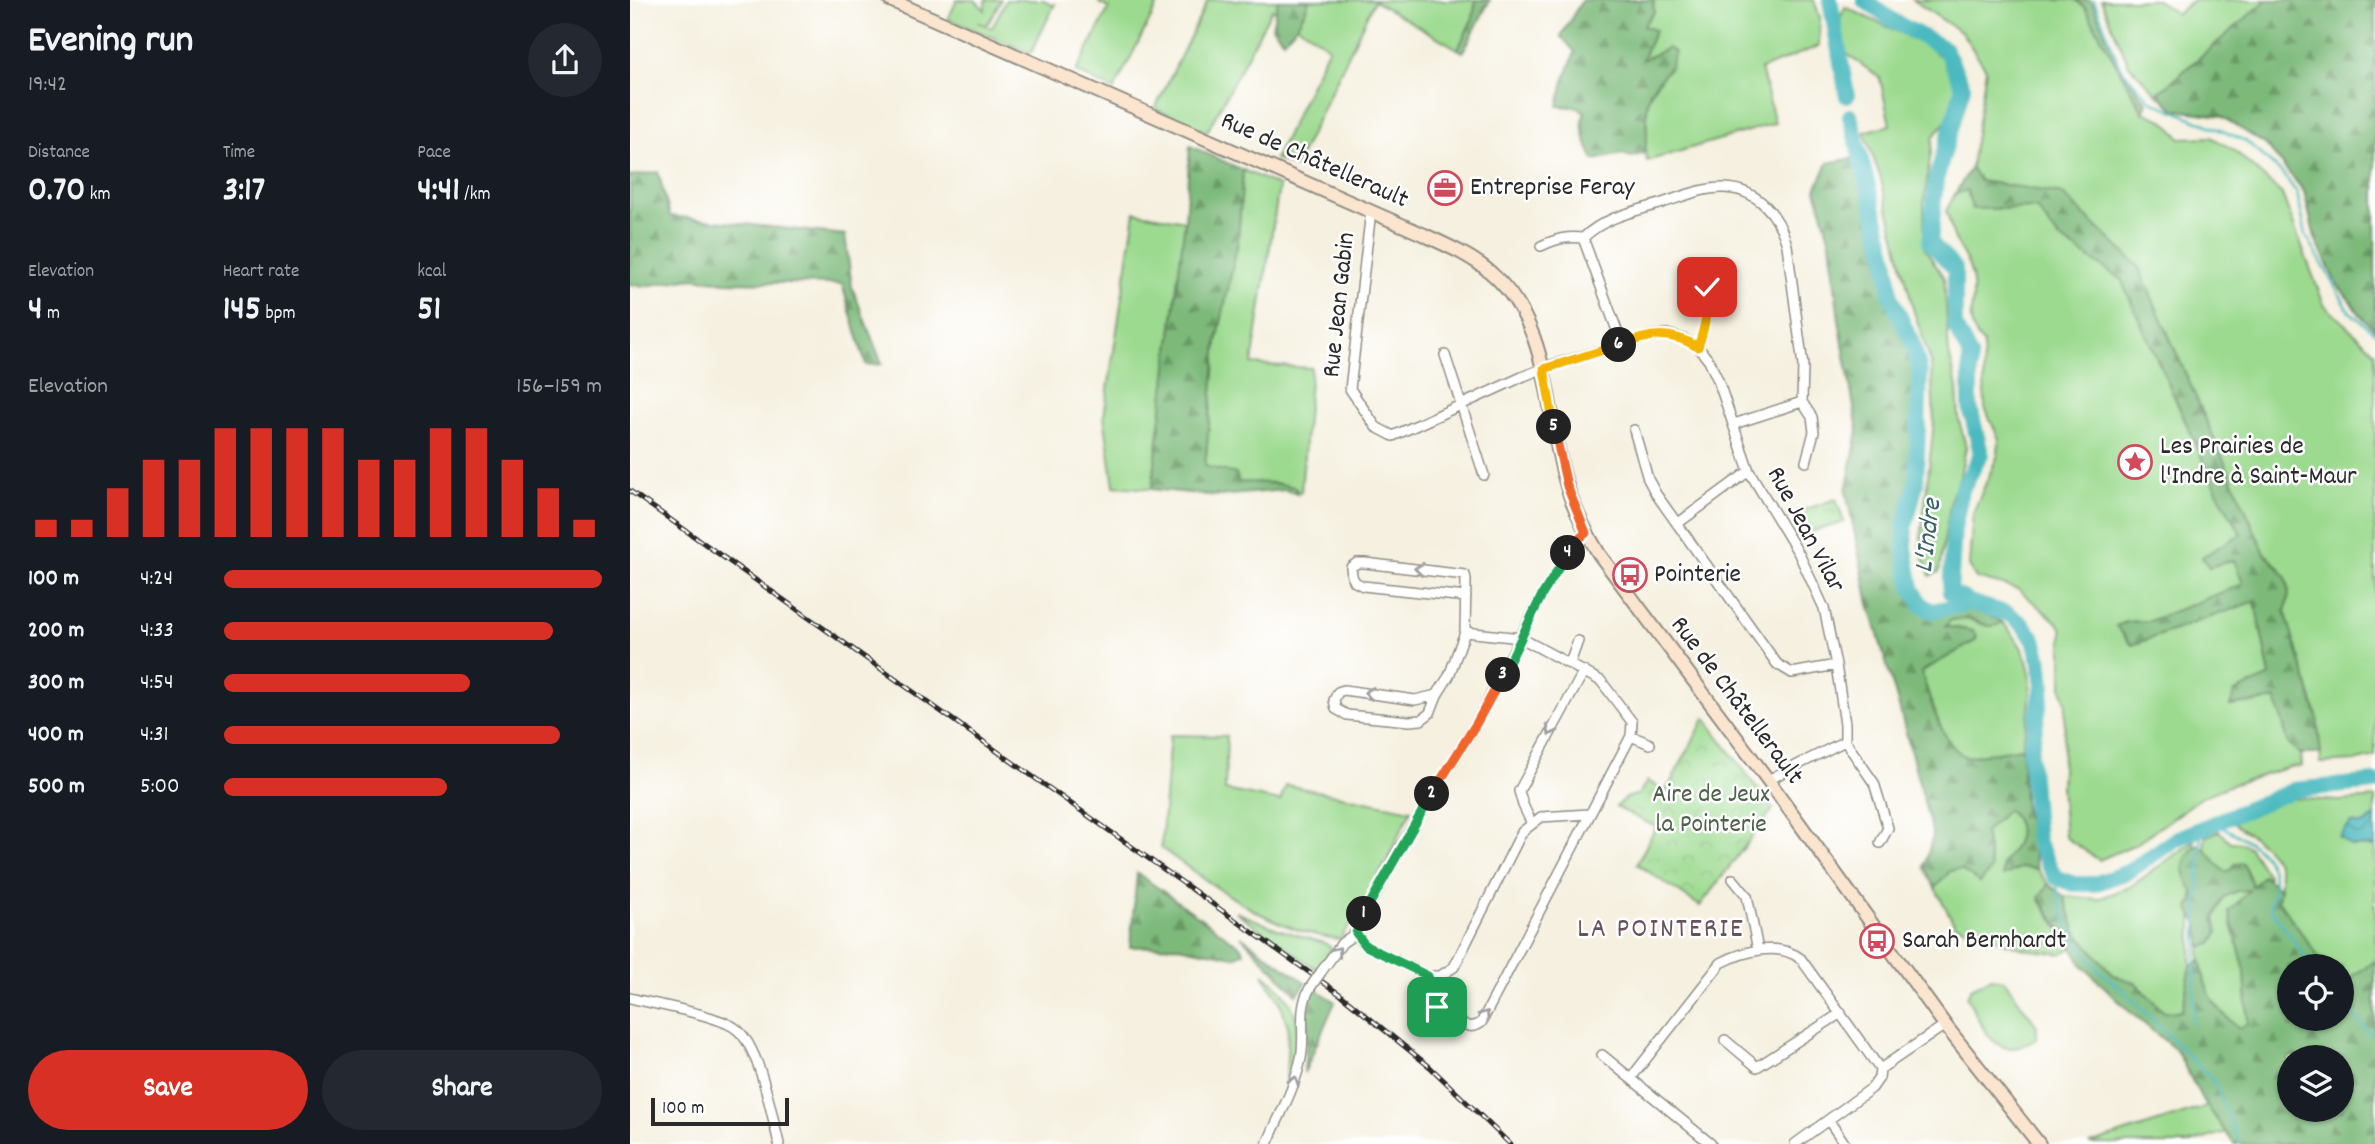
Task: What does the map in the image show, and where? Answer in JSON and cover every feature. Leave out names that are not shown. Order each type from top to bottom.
[{"type":"main road","name":"Rue de Châtellerault","points":[[890,0],[1371,211],[1453,248],[1489,270],[1516,300],[1535,338],[1544,369],[1567,486],[1586,533],[1608,568],[1768,780],[1945,1025],[2039,1144]]},
{"type":"street","points":[[1541,246],[1570,236],[1583,238],[1606,220],[1707,190],[1737,190],[1762,203],[1774,213],[1787,245],[1803,366],[1802,402],[1812,417],[1814,432],[1806,462]]},
{"type":"street","name":"Rue Jean Gabin","points":[[1371,211],[1350,389],[1376,427],[1393,436],[1544,369]]},
{"type":"street","points":[[1583,238],[1622,344]]},
{"type":"street","points":[[1544,369],[1650,336],[1668,334],[1698,347],[1707,314],[1707,287]]},
{"type":"street","name":"Rue Jean Vilar","points":[[1698,347],[1709,361],[1749,471],[1799,554],[1824,608],[1836,665],[1845,741]]},
{"type":"street","points":[[1444,355],[1484,475]]},
{"type":"street","points":[[1734,424],[1802,402]]},
{"type":"street","points":[[1634,430],[1648,479],[1777,664],[1792,673],[1836,665]]},
{"type":"street","points":[[1677,524],[1749,471]]},
{"type":"street","points":[[1267,1144],[1298,1070],[1302,1055],[1303,1003],[1310,988],[1342,943],[1356,933],[1361,917],[1378,891],[1394,857],[1476,724],[1564,559],[1574,543],[1586,533]]},
{"type":"street","points":[[1437,695],[1415,700],[1344,690],[1338,692],[1334,700],[1336,709],[1347,715],[1421,720],[1430,713],[1449,676],[1465,632],[1466,597],[1465,575],[1365,563],[1357,563],[1351,567],[1355,582],[1363,586],[1466,597]]},
{"type":"street","points":[[1428,976],[1433,998],[1441,1013],[1468,1027],[1481,1023],[1631,736],[1632,722],[1601,681],[1521,638],[1465,632]]},
{"type":"street","points":[[1570,663],[1578,641]]},
{"type":"street","points":[[1532,824],[1522,805],[1519,791],[1584,671]]},
{"type":"street","points":[[1631,736],[1650,744]]},
{"type":"street","points":[[1768,780],[1845,741],[1874,783],[1888,828],[1880,843]]},
{"type":"street","points":[[1356,933],[1366,946],[1428,976],[1440,976],[1449,972],[1454,967],[1522,832],[1541,817],[1589,814]]},
{"type":"street","points":[[1733,879],[1747,896],[1758,950]]},
{"type":"street","points":[[1630,1078],[1721,963],[1735,955],[1758,950],[1793,952],[1801,958],[1881,1069],[1880,1077],[1872,1088],[1795,1144]]},
{"type":"street","points":[[630,998],[724,1021],[743,1035],[749,1043],[763,1082],[779,1144]]},
{"type":"street","points":[[1725,1040],[1756,1067],[1841,1013]]},
{"type":"street","points":[[1881,1069],[1945,1025]]},
{"type":"street","points":[[1602,1055],[1711,1144]]},
{"type":"street","points":[[1829,1121],[1845,1144]]},
{"type":"green space","points":[[957,0],[975,0],[985,10],[985,0],[1001,0],[986,25],[977,22],[992,28],[1006,0],[1044,0],[1051,5],[1055,4],[1031,53],[948,19]]},
{"type":"green space","points":[[1101,0],[1160,0],[1114,90],[1076,72],[1109,8],[1099,3]]},
{"type":"green space","points":[[1208,0],[1278,0],[1276,11],[1272,9],[1207,132],[1155,109]]},
{"type":"green space","points":[[1278,0],[1309,0],[1299,22],[1283,40],[1272,27]]},
{"type":"green space","points":[[1309,0],[1476,0],[1473,18],[1458,49],[1374,1],[1295,167],[1275,159],[1329,47],[1297,25]]},
{"type":"green space","points":[[1476,0],[1490,0],[1463,52],[1458,49],[1473,18]]},
{"type":"green space","points":[[1582,0],[1653,0],[1654,12],[1643,26],[1655,30],[1642,60],[1668,48],[1675,52],[1670,67],[1650,91],[1646,110],[1647,136],[1644,153],[1632,157],[1622,154],[1594,160],[1583,130],[1585,112],[1577,107],[1558,106],[1575,52],[1561,36]]},
{"type":"green space","points":[[1653,0],[1814,0],[1820,18],[1819,46],[1761,69],[1775,123],[1647,161],[1645,150],[1649,97],[1670,67],[1641,61],[1655,30],[1642,26],[1654,12]]},
{"type":"green space","points":[[1913,0],[2076,0],[2085,8],[2143,112],[2163,120],[2181,138],[2211,137],[2234,150],[2282,194],[2324,305],[2375,352],[2375,756],[2355,761],[2321,763],[2317,716],[2285,611],[2289,593],[2286,579],[2265,554],[2138,266],[2062,194],[1980,181],[1971,167],[1986,69],[1962,33]]},
{"type":"green space","points":[[2076,0],[2090,0],[2093,4],[2120,68],[2147,103],[2143,112],[2085,8]]},
{"type":"green space","points":[[2101,0],[2157,0],[2177,14],[2193,0],[2267,0],[2157,94],[2129,65]]},
{"type":"green space","points":[[2267,0],[2375,0],[2375,330],[2335,281],[2315,238],[2304,191],[2266,145],[2221,116],[2176,110],[2157,94]]},
{"type":"green space","points":[[1845,7],[1922,43],[1946,60],[1957,86],[1947,120],[1933,137],[1924,203],[1924,247],[1944,278],[1949,353],[1966,447],[1960,476],[1951,498],[1939,572],[1930,576],[1920,548],[1934,422],[1931,362],[1914,312],[1880,176],[1864,132],[1890,125],[1880,78],[1830,42]]},
{"type":"green space","points":[[1190,146],[1243,170],[1238,241],[1217,341],[1205,466],[1236,474],[1239,482],[1295,487],[1297,494],[1285,490],[1219,496],[1152,489],[1185,221]]},
{"type":"green space","points":[[1855,158],[1888,299],[1910,349],[1914,372],[1915,415],[1908,494],[1900,541],[1906,586],[1921,612],[1933,616],[1976,609],[2002,622],[1990,626],[1969,619],[1951,620],[1945,626],[1973,631],[1977,637],[1975,641],[1921,672],[1943,731],[1957,751],[1966,757],[2022,748],[2024,801],[2037,869],[2022,867],[2003,876],[2002,864],[2016,844],[2019,830],[2007,810],[1985,832],[1991,869],[1980,883],[1960,869],[1950,871],[1935,888],[1924,867],[1933,836],[1869,604],[1846,491],[1858,431],[1839,320],[1830,242],[1816,189],[1828,163]]},
{"type":"green space","points":[[1971,167],[1980,181],[2062,194],[2138,266],[2265,554],[2286,579],[2289,593],[2285,611],[2317,716],[2321,754],[2301,754],[2289,745],[2276,699],[2230,706],[2235,692],[2270,676],[2255,601],[2132,645],[2116,626],[2126,622],[2150,621],[2243,584],[2234,560],[2209,567],[2202,557],[2241,534],[2217,491],[2121,279],[2059,238],[2036,208],[1972,209],[1967,190],[1955,194]]},
{"type":"green space","points":[[1243,170],[1279,186],[1252,364],[1311,368],[1301,492],[1296,491],[1295,487],[1273,483],[1238,482],[1205,467],[1217,341],[1238,241]]},
{"type":"green space","points":[[658,172],[670,216],[845,235],[852,287],[882,364],[866,365],[842,284],[726,282],[692,278],[645,286],[630,285],[630,176]]},
{"type":"green space","points":[[1967,189],[1972,209],[2036,208],[2060,238],[2121,279],[2217,491],[2242,534],[2202,557],[2209,567],[2234,559],[2244,584],[2150,621],[2126,622],[2117,626],[2132,645],[2255,601],[2270,676],[2235,692],[2231,706],[2276,699],[2289,744],[2301,754],[2302,766],[2290,767],[2231,785],[2202,797],[2136,844],[2099,860],[2065,837],[2061,786],[2066,704],[2062,688],[2062,630],[2059,624],[2018,589],[1976,578],[1969,566],[1973,513],[1998,455],[1999,439],[1985,408],[1983,343],[1976,335],[1971,321],[1972,276],[1954,237],[1946,211],[1955,194]]},
{"type":"green space","points":[[1135,212],[1185,221],[1152,489],[1114,486],[1104,416]]},
{"type":"green space","points":[[1836,499],[1844,522],[1807,533],[1795,513]]},
{"type":"green space","points":[[1969,619],[1990,626],[2002,622],[2024,652],[2031,682],[2022,748],[1966,757],[1950,742],[1938,719],[1921,672],[1975,641],[1944,626],[1951,620]]},
{"type":"green space","name":"Aire de Jeux la Pointerie","points":[[1705,718],[1773,809],[1700,906],[1637,864],[1656,827],[1616,807],[1626,798],[1639,794],[1647,781],[1666,791]]},
{"type":"green space","points":[[1170,735],[1227,736],[1225,790],[1280,801],[1286,785],[1411,810],[1371,892],[1340,939],[1291,927],[1245,906],[1161,848]]},
{"type":"green space","points":[[2288,798],[2339,801],[2375,798],[2375,817],[2363,825],[2363,847],[2375,848],[2375,961],[2354,975],[2354,954],[2316,954],[2278,900],[2280,875],[2275,860],[2257,841],[2229,821]]},
{"type":"green space","points":[[2007,809],[2019,830],[2016,844],[2002,864],[2003,875],[2022,867],[2037,869],[2048,884],[2039,899],[2072,948],[2061,954],[2024,949],[1955,925],[1935,888],[1950,871],[1960,869],[1980,882],[1991,869],[1985,832]]},
{"type":"green space","points":[[2219,831],[2231,842],[2250,848],[2268,876],[2268,880],[2263,877],[2229,912],[2245,971],[2248,1023],[2239,1029],[2212,999],[2205,987],[2200,958],[2205,837]]},
{"type":"green space","points":[[2194,841],[2191,966],[2182,1011],[2164,1013],[2136,983],[2113,975],[2076,932],[2064,896],[2098,899],[2130,887]]},
{"type":"green space","points":[[2198,844],[2208,851],[2226,872],[2235,864],[2243,863],[2253,886],[2263,876],[2280,889],[2278,900],[2316,954],[2277,954],[2277,1031],[2354,1031],[2354,975],[2375,961],[2375,1144],[2234,1144],[2202,1099],[2176,1050],[2130,1012],[2083,966],[2039,898],[2048,884],[2064,896],[2076,932],[2113,975],[2136,983],[2164,1012],[2182,1011],[2191,966],[2201,960],[2205,982],[2212,998],[2239,1028],[2248,1023],[2245,971],[2229,912],[2249,890],[2224,897],[2215,918],[2218,932],[2212,944],[2201,947],[2198,925],[2189,909],[2195,895],[2185,875],[2184,863]]},
{"type":"green space","points":[[1137,873],[1240,946],[1244,952],[1235,957],[1178,946],[1130,947]]},
{"type":"green space","points":[[1236,912],[1324,943],[1332,948],[1318,970]]},
{"type":"green space","points":[[1241,936],[1306,983],[1297,995]]},
{"type":"green space","points":[[1263,974],[1287,998],[1297,1024],[1296,1053],[1286,1085],[1288,1026],[1280,1002]]},
{"type":"green space","points":[[1991,978],[2004,980],[2007,984],[2037,1026],[2036,1039],[2010,1048],[1992,1040],[1985,1031],[1967,997],[1971,988]]},
{"type":"green space","points":[[1315,988],[1335,1002],[1304,1073],[1306,1008],[1308,998]]},
{"type":"green space","points":[[2217,1103],[2230,1131],[2187,1144],[2089,1144]]},
{"type":"water","points":[[2375,817],[2375,848],[2351,846],[2339,837],[2351,823],[2363,825]]},
{"type":"waterway","points":[[1830,0],[1847,96]]},
{"type":"waterway","name":"L'Indre","points":[[1864,0],[1895,22],[1945,49],[1963,87],[1936,180],[1930,242],[1955,269],[1955,326],[1970,356],[1970,407],[1981,454],[1962,489],[1954,528],[1950,592],[1972,603],[2009,614],[2022,624],[2034,639],[2043,686],[2030,754],[2037,841],[2055,877],[2074,884],[2094,884],[2128,872],[2176,839],[2294,790],[2375,782]]},
{"type":"waterway","points":[[2094,0],[2120,67],[2151,101],[2246,141],[2283,174],[2297,193],[2306,235],[2349,311],[2375,333]]},
{"type":"waterway","points":[[1850,116],[1886,257],[1891,297],[1914,347],[1920,372],[1916,483],[1905,526],[1905,549],[1912,588],[1921,604],[1931,611],[1972,603]]},
{"type":"waterway","points":[[2214,823],[2245,839],[2263,854],[2273,874],[2271,909],[2303,954]]},
{"type":"waterway","points":[[2193,1024],[2201,828]]},
{"type":"waterway","points":[[2055,877],[2063,915],[2079,946],[2097,968],[2213,1080],[2240,1144]]},
{"type":"waterway","points":[[2354,1016],[2375,1039]]},
{"type":"railway","points":[[630,491],[1341,995],[1430,1067],[1510,1144]]},
{"type":"place","name":"Entreprise Feray","points":[[1445,188]]},
{"type":"place","name":"Les Prairies de l'Indre à Saint-Maur","points":[[2135,462]]},
{"type":"place","name":"Pointerie","points":[[1630,575]]},
{"type":"place","name":"Sarah Bernhardt","points":[[1877,941]]},
{"type":"district","name":"LA POINTERIE","points":[[1661,931]]},
{"type":"route","points":[[1437,1007],[1428,976],[1366,946],[1356,933],[1357,927],[1394,857],[1476,724],[1542,595],[1574,543],[1586,533],[1567,486],[1544,369],[1650,336],[1668,334],[1698,347],[1709,300],[1707,287]]}]
